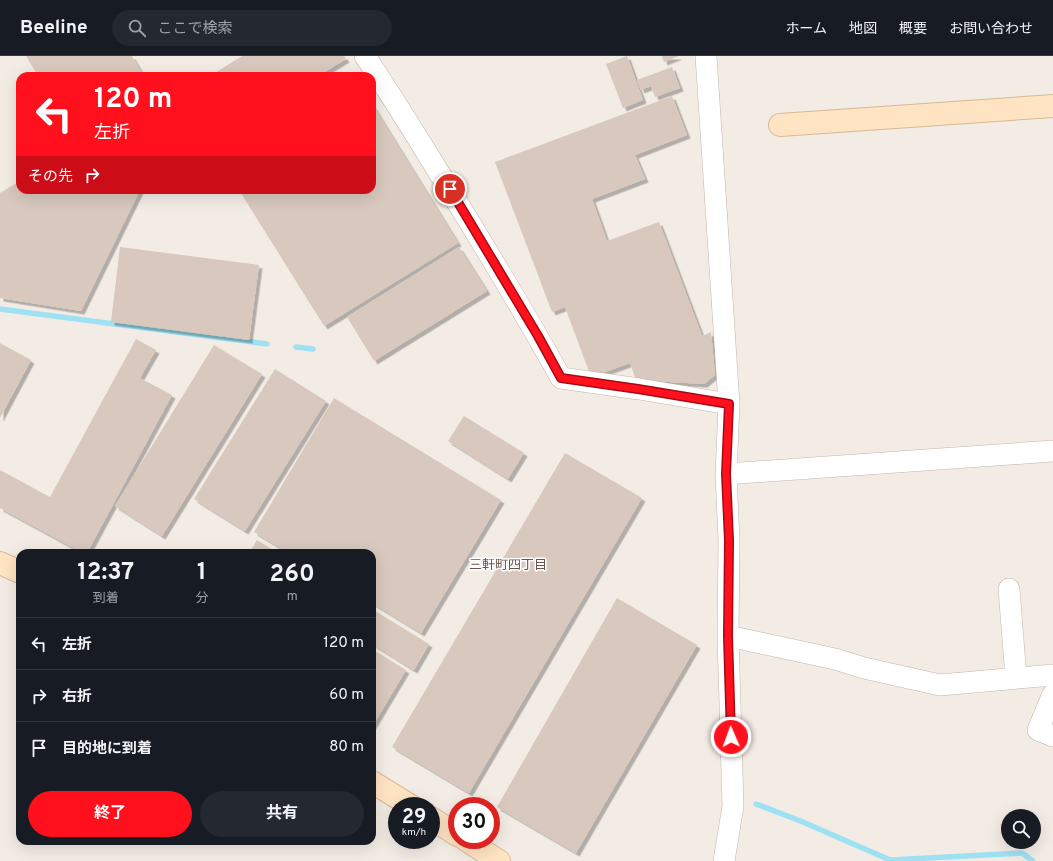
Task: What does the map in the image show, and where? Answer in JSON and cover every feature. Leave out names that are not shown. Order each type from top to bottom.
[{"type":"street","points":[[365,56],[376,72]]},
{"type":"street","points":[[706,56],[729,404],[726,474],[729,540],[728,636],[732,806],[729,858]]},
{"type":"street","points":[[376,72],[488,252],[561,378],[729,404]]},
{"type":"street","points":[[780,125],[1053,106]]},
{"type":"street","points":[[726,474],[1053,451]]},
{"type":"street","points":[[0,563],[16,570]]},
{"type":"street","points":[[1009,589],[1016,678]]},
{"type":"street","points":[[728,636],[835,658],[864,668],[940,685],[1053,675]]},
{"type":"street","points":[[1053,694],[1038,730],[1053,736]]},
{"type":"street","points":[[376,784],[396,797]]},
{"type":"street","points":[[480,849],[499,861]]},
{"type":"building","points":[[26,56],[132,56],[141,72],[36,72]]},
{"type":"building","points":[[242,56],[344,56],[346,59],[325,72],[216,72]]},
{"type":"building","points":[[627,56],[643,100],[623,108],[606,64]]},
{"type":"building","points":[[662,56],[679,56],[664,62]]},
{"type":"building","points":[[672,67],[680,88],[655,97],[651,86],[641,90],[637,80]]},
{"type":"building","points":[[672,96],[687,135],[635,155],[645,179],[592,199],[607,241],[659,222],[702,336],[711,332],[715,375],[704,384],[636,380],[630,363],[591,377],[565,307],[552,312],[495,162]]},
{"type":"building","points":[[376,110],[458,243],[324,326],[242,194],[376,194]]},
{"type":"building","points":[[16,183],[16,194],[138,194],[81,311],[0,298],[0,193]]},
{"type":"building","points":[[120,247],[259,265],[249,340],[111,322]]},
{"type":"building","points":[[459,247],[487,291],[374,361],[347,317]]},
{"type":"building","points":[[136,339],[156,350],[140,378],[172,395],[89,549],[76,549],[0,508],[0,470],[50,497]]},
{"type":"building","points":[[0,343],[31,360],[0,418]]},
{"type":"building","points":[[214,345],[262,374],[162,536],[115,506]]},
{"type":"building","points":[[275,369],[326,401],[245,531],[194,499]]},
{"type":"building","points":[[334,398],[501,500],[421,633],[376,605],[376,549],[282,549],[254,532]]},
{"type":"building","points":[[464,416],[524,453],[508,479],[448,441]]},
{"type":"building","points":[[565,453],[642,498],[469,793],[392,747]]},
{"type":"building","points":[[257,540],[272,549],[251,549]]},
{"type":"building","points":[[617,598],[697,645],[576,853],[500,809],[500,802]]},
{"type":"building","points":[[376,611],[429,644],[414,670],[376,646]]},
{"type":"building","points":[[376,651],[406,670],[376,720]]},
{"type":"waterway","points":[[0,309],[267,344]]},
{"type":"waterway","points":[[296,347],[313,349]]},
{"type":"waterway","points":[[756,804],[803,822],[890,860],[1022,853],[1033,861]]},
{"type":"district","name":"三軒町四丁目","points":[[508,564]]},
{"type":"route","points":[[450,189],[538,336],[561,378],[729,404],[726,474],[729,540],[728,636],[731,737]]}]
